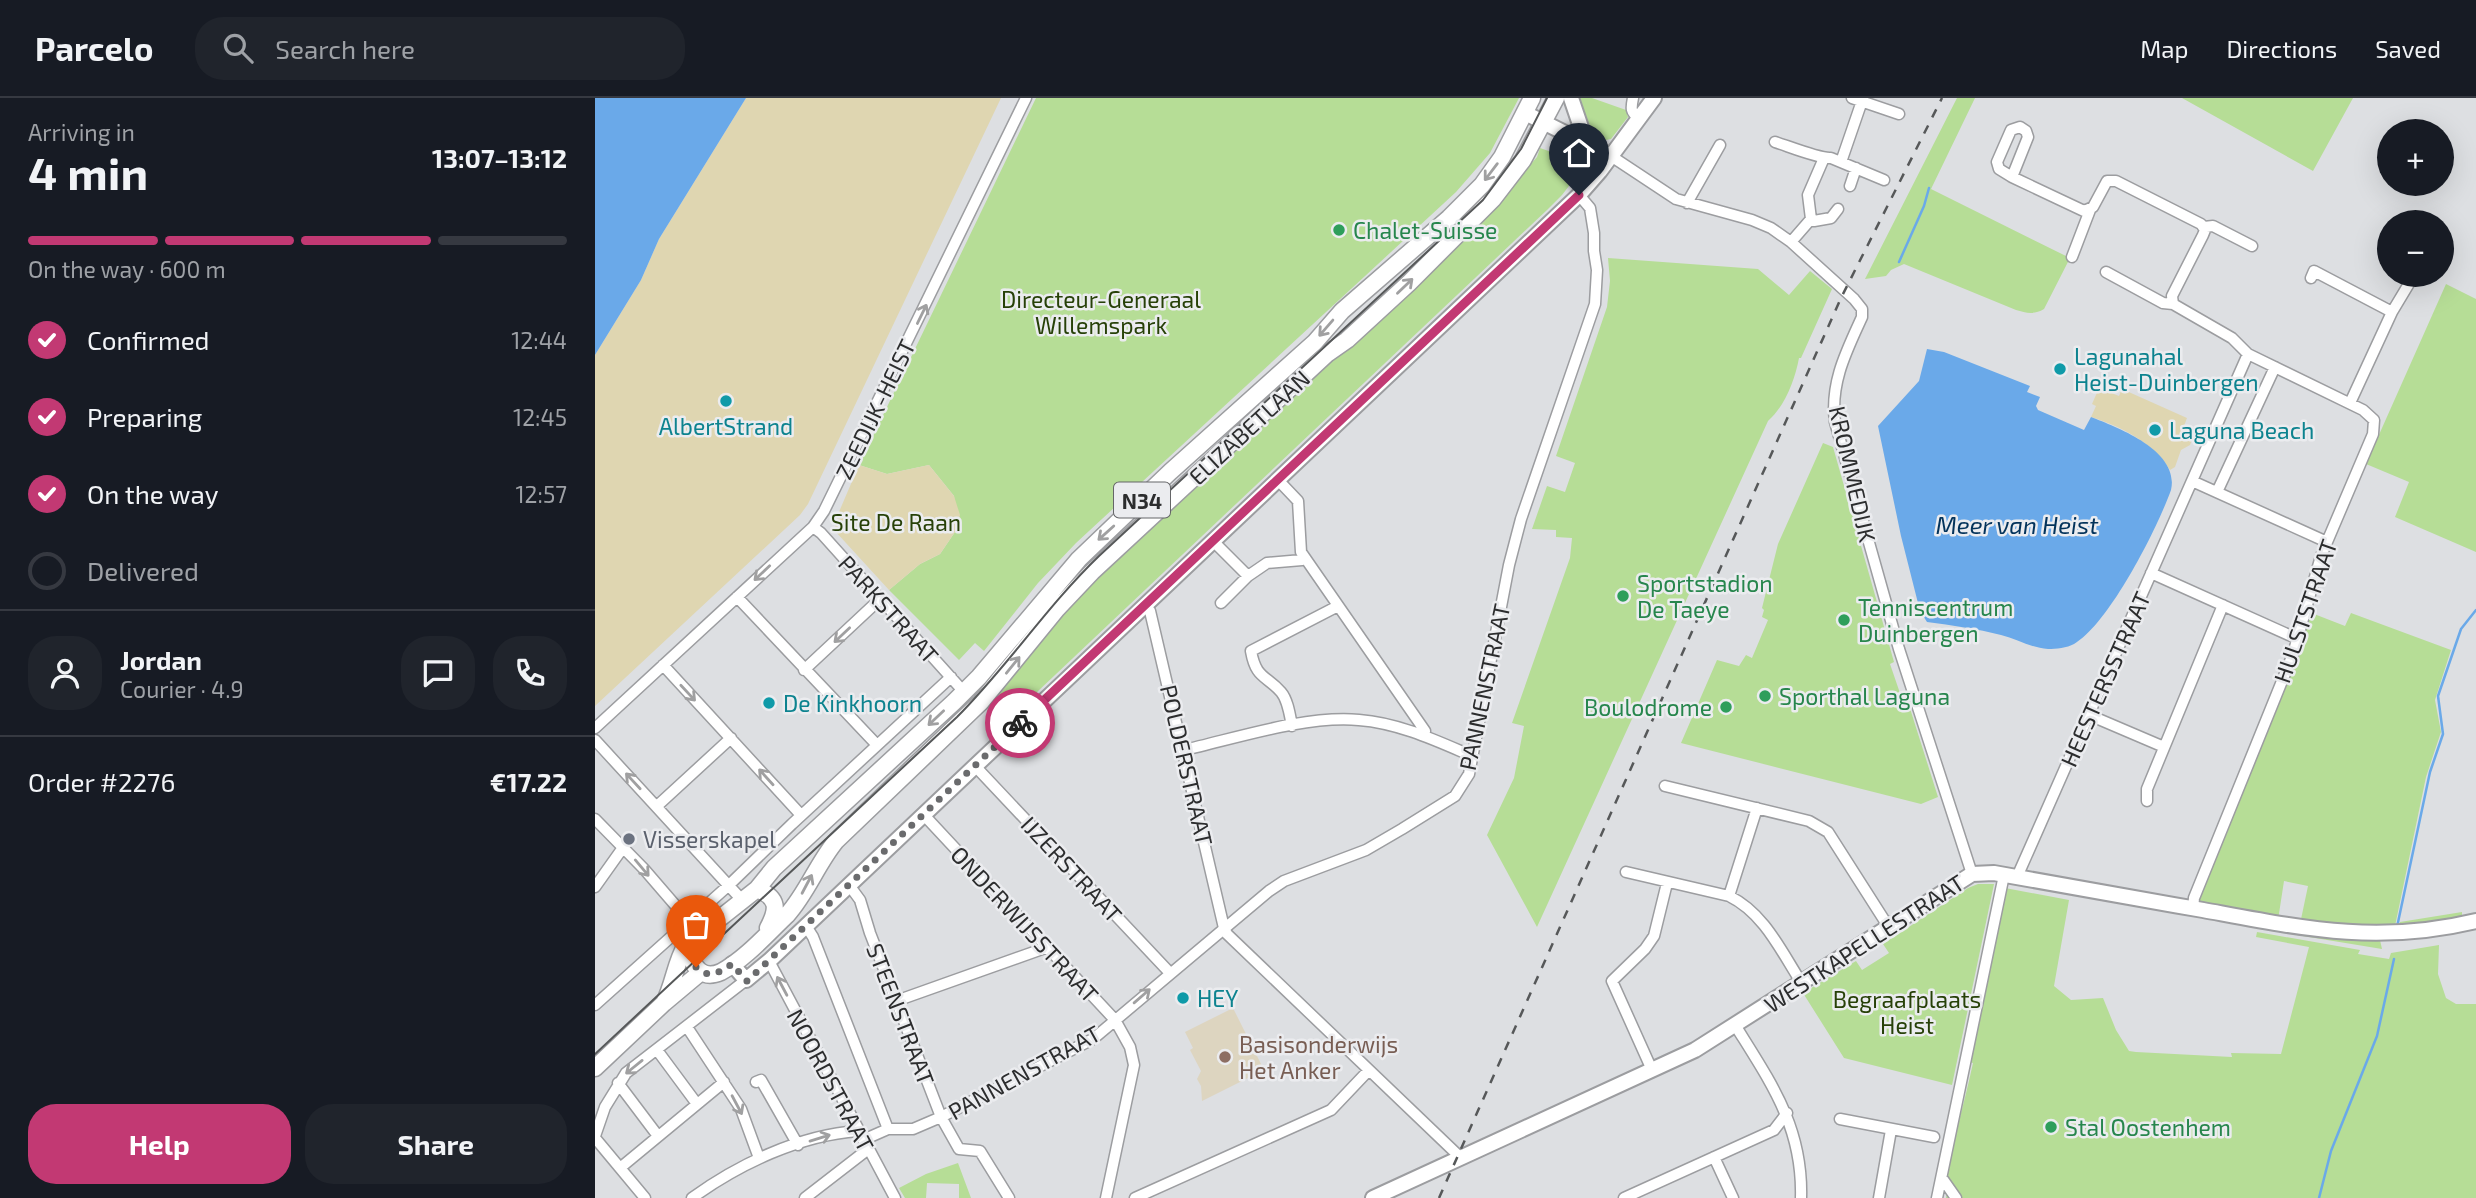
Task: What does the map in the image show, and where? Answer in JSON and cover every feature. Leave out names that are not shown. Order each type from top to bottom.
[{"type":"main road","name":"ELIZABETLAAN","points":[[715,921],[693,950],[693,961],[701,972],[716,974],[732,964],[795,906],[817,867],[836,841],[981,702],[1084,580],[1327,354],[1409,283],[1501,189],[1523,160],[1556,98]]},
{"type":"main road","name":"ELIZABETLAAN","points":[[664,1003],[672,989],[681,952],[686,945],[757,889],[774,867],[964,692],[1054,586],[1170,472],[1314,342],[1342,311],[1468,200],[1494,169],[1529,106]]},
{"type":"main road","points":[[757,889],[771,898],[776,907],[776,913],[764,936]]},
{"type":"main road","name":"ELIZABETLAAN","points":[[595,1068],[701,972]]},
{"type":"street","name":"ZEEDIJK-HEIST","points":[[595,728],[813,527],[824,511],[1026,98]]},
{"type":"street","points":[[1571,98],[1586,142]]},
{"type":"street","points":[[1633,98],[1630,108],[1639,118]]},
{"type":"street","points":[[645,1198],[595,1137],[604,1107],[618,1083],[631,1068],[747,981],[769,961],[1579,195],[1654,98]]},
{"type":"street","points":[[1841,162],[1857,100],[1899,114]]},
{"type":"street","name":"KROMMEDIJK","points":[[1529,106],[1545,123],[1611,156],[1666,193],[1687,203],[1752,220],[1771,228],[1791,242],[1862,309],[1862,317],[1837,379],[1833,401],[1835,422],[1899,649],[1972,874]]},
{"type":"street","points":[[2012,177],[2028,137],[2026,131],[2020,127],[2011,130],[1997,162],[1999,169],[2012,177],[2080,210],[2090,210]]},
{"type":"street","points":[[1775,142],[1841,162],[1884,180]]},
{"type":"street","points":[[1687,203],[1720,145]]},
{"type":"street","points":[[1791,242],[1811,219],[1808,195],[1824,158]]},
{"type":"street","points":[[1850,186],[1856,168]]},
{"type":"street","points":[[2072,257],[2090,210],[2108,181],[2116,181],[2204,227],[2213,226],[2252,246]]},
{"type":"street","name":"PANNENSTRAAT","points":[[692,1198],[759,1158],[798,1145],[838,1133],[863,1140],[888,1129],[913,1129],[1093,1039],[1170,972],[1285,881],[1366,850],[1455,796],[1469,774],[1509,565],[1521,519],[1595,304],[1597,270],[1594,233],[1590,208],[1579,195]]},
{"type":"street","points":[[1811,219],[1814,221],[1831,218],[1838,209]]},
{"type":"street","points":[[2173,304],[2172,296],[2203,235],[2204,227]]},
{"type":"street","points":[[2311,278],[2314,271],[2392,312]]},
{"type":"street","points":[[2106,272],[2163,303],[2173,304],[2232,338],[2248,354],[2275,367],[2217,492]]},
{"type":"street","points":[[2350,403],[2392,312],[2407,287]]},
{"type":"street","name":"HEESTERSSTRAAT","points":[[1937,1198],[2011,876],[2089,715],[2248,354]]},
{"type":"street","name":"HULSTSTRAAT","points":[[2193,909],[2195,898],[2298,639],[2312,583],[2327,542],[2375,427],[2371,415],[2275,367]]},
{"type":"street","points":[[1278,480],[1298,501],[1300,547],[1305,558],[1425,731],[1424,736]]},
{"type":"street","points":[[2192,481],[2327,542]]},
{"type":"street","name":"PARKSTRAAT","points":[[813,527],[964,692]]},
{"type":"street","points":[[1213,541],[1248,576]]},
{"type":"street","points":[[1221,603],[1248,576],[1267,563],[1305,558]]},
{"type":"street","points":[[2151,573],[2298,639]]},
{"type":"street","points":[[737,597],[877,745]]},
{"type":"street","points":[[804,670],[880,600]]},
{"type":"street","points":[[2147,801],[2147,789],[2223,605]]},
{"type":"street","name":"POLDERSTRAAT","points":[[1145,606],[1150,611],[1224,928]]},
{"type":"street","points":[[1292,726],[1284,698],[1280,691],[1259,676],[1251,651],[1338,606]]},
{"type":"street","points":[[663,665],[801,815]]},
{"type":"street","points":[[595,1005],[729,885],[951,677]]},
{"type":"street","points":[[2089,715],[2164,747]]},
{"type":"street","points":[[1184,750],[1325,720],[1360,720],[1424,736],[1472,756]]},
{"type":"street","points":[[657,806],[731,738]]},
{"type":"street","points":[[595,740],[743,900]]},
{"type":"street","name":"IJZERSTRAAT","points":[[975,766],[1170,972]]},
{"type":"street","points":[[1665,786],[1809,821],[1828,832],[1888,926]]},
{"type":"street","points":[[1729,896],[1757,808]]},
{"type":"street","name":"ONDERWIJSSTRAAT","points":[[923,814],[1115,1020],[1130,1047],[1134,1065],[1106,1198]]},
{"type":"street","points":[[595,819],[622,849],[632,856],[688,920]]},
{"type":"street","points":[[595,887],[622,849]]},
{"type":"street","points":[[1626,872],[1729,896],[1740,902],[1760,920],[1801,982]]},
{"type":"street","name":"WESTKAPELLESTRAAT","points":[[1373,1198],[1695,1050],[1972,874],[2011,876],[2299,928],[2356,934],[2418,932],[2476,921]]},
{"type":"street","points":[[1652,1070],[1612,981],[1645,949],[1654,936],[1667,883]]},
{"type":"street","name":"STEENSTRAAT","points":[[849,885],[860,900],[866,915],[866,922],[941,1117],[959,1149],[980,1151],[1009,1198]]},
{"type":"street","points":[[806,926],[813,937],[888,1129]]},
{"type":"street","points":[[1224,928],[1232,940],[1460,1157]]},
{"type":"street","points":[[896,1001],[1048,947]]},
{"type":"street","name":"NOORDSTRAAT","points":[[769,961],[895,1198]]},
{"type":"street","points":[[732,964],[747,981]]},
{"type":"street","points":[[1735,1025],[1787,1113],[1796,1139],[1801,1198]]},
{"type":"street","points":[[687,1027],[741,1110],[759,1158]]},
{"type":"street","points":[[657,1049],[697,1104]]},
{"type":"street","points":[[1135,1198],[1331,1110],[1369,1070]]},
{"type":"street","points":[[756,1083],[761,1080],[798,1145]]},
{"type":"street","points":[[620,1168],[724,1082]]},
{"type":"street","points":[[618,1083],[658,1136]]},
{"type":"street","points":[[1625,1198],[1774,1130],[1787,1113]]},
{"type":"street","points":[[1840,1119],[1934,1137]]},
{"type":"street","points":[[1774,1130],[1796,1139]]},
{"type":"street","points":[[1879,1198],[1891,1130]]},
{"type":"street","points":[[805,1198],[863,1140]]},
{"type":"street","points":[[1714,1157],[1733,1198]]},
{"type":"street","points":[[1942,1178],[1956,1198]]},
{"type":"shaded area","name":"Basisonderwijs Het Anker","points":[[1233,1008],[1264,1070],[1202,1101],[1201,1086],[1197,1079],[1201,1071],[1190,1050],[1193,1048],[1185,1032]]},
{"type":"green space","name":"Directeur-Generaal Willemspark","points":[[1036,98],[1519,98],[1490,153],[1456,192],[1076,543],[1038,583],[984,651],[975,643],[959,660],[889,590],[920,564],[940,554],[957,529],[954,496],[929,465],[887,474],[859,465]]},
{"type":"green space","points":[[1580,98],[1592,98],[1626,110],[1628,117],[1611,139],[1606,140],[1588,123]]},
{"type":"green space","points":[[1957,98],[1975,98],[1931,189],[2070,258],[2044,309],[2040,311],[2030,313],[2016,310],[1904,264],[1891,270],[1886,276],[1865,279]]},
{"type":"green space","points":[[2182,98],[2353,98],[2313,171]]},
{"type":"green space","points":[[1540,148],[1586,164],[1547,210],[1018,710],[996,699],[1070,603],[1487,214],[1537,157]]},
{"type":"green space","name":"Sportstadion De Taeye","points":[[1608,258],[1758,269],[1789,295],[1810,271],[1832,289],[1799,358],[1788,392],[1768,421],[1537,927],[1487,835],[1514,778],[1524,726],[1512,723],[1570,558],[1572,538],[1556,537],[1556,530],[1532,529],[1547,486],[1565,492],[1575,463],[1556,456],[1607,307],[1610,281]]},
{"type":"green space","points":[[2445,287],[2452,287],[2476,299],[2476,552],[2395,517],[2409,482],[2366,464]]},
{"type":"green space","name":"Tenniscentrum Duinbergen","points":[[1823,443],[1833,447],[1894,662],[1890,664],[1902,699],[1907,699],[1938,797],[1921,804],[1681,743],[1717,660],[1739,666],[1746,655],[1752,658],[1768,620],[1762,617],[1762,608],[1778,544]]},
{"type":"green space","points":[[2309,612],[2345,626],[2351,613],[2451,650],[2435,700],[2441,732],[2426,777],[2395,926],[2399,926],[2400,922],[2462,912],[2462,920],[2418,927],[2300,924],[2308,886],[2284,881],[2278,920],[2202,907],[2198,899],[2303,638]]},
{"type":"green space","name":"Begraafplaats Heist","points":[[1978,884],[1994,884],[1952,1085],[1844,1058],[1803,993],[1856,961],[1862,970],[1889,953],[1883,944]]},
{"type":"green space","points":[[2005,888],[2069,900],[2054,986],[2071,1000],[2103,998],[2116,1030],[2129,1051],[2136,1052],[2232,1057],[2231,1053],[2281,1054],[2309,947],[2256,937],[2257,932],[2360,950],[2358,954],[2389,959],[2391,953],[2439,945],[2438,974],[2446,998],[2456,1004],[2476,1004],[2476,1198],[1946,1198],[1947,1193],[1943,1186],[1973,1063],[1969,1062]]},
{"type":"green space","points":[[2260,929],[2380,940],[2382,949]]},
{"type":"green space","points":[[958,1163],[971,1198],[959,1198],[959,1184],[927,1183],[926,1198],[905,1198],[899,1188],[926,1174]]},
{"type":"sand","name":"AlbertStrand","points":[[746,98],[1001,98],[808,504],[800,515],[595,706],[595,355],[641,280],[659,239]]},
{"type":"sand","name":"Laguna Beach","points":[[2099,388],[2119,396],[2122,389],[2187,418],[2184,426],[2195,432],[2190,445],[2181,450],[2175,467],[2170,470],[2155,452],[2135,437],[2091,417],[2096,406],[2092,404]]},
{"type":"sand","name":"Site De Raan","points":[[859,465],[887,474],[929,465],[954,496],[960,515],[957,529],[940,554],[920,564],[889,590],[835,531],[836,519]]},
{"type":"water","points":[[595,98],[746,98],[659,239],[641,280],[595,355]]},
{"type":"water","name":"Meer van Heist","points":[[1927,349],[1944,352],[2030,386],[2027,392],[2040,397],[2036,406],[2038,410],[2084,430],[2091,417],[2103,422],[2145,443],[2166,464],[2171,476],[2171,490],[2155,528],[2116,597],[2088,633],[2074,644],[2042,648],[1992,633],[1927,622],[1920,611],[1878,426],[1919,381]]},
{"type":"waterway","points":[[1899,262],[1924,206],[1929,188]]},
{"type":"waterway","points":[[2397,927],[2430,772],[2443,734],[2438,696],[2461,629],[2476,610]]},
{"type":"waterway","points":[[2319,1198],[2331,1151],[2377,1036],[2394,959]]},
{"type":"tram line","points":[[595,1054],[957,717],[1099,556],[1483,200],[1521,149],[1547,98]]},
{"type":"railway","points":[[1439,1198],[1841,298],[1942,98]]},
{"type":"way so far","points":[[696,967],[711,975],[732,964],[747,981],[1020,723]]},
{"type":"place","name":"Chalet-Suisse","points":[[1339,230]]},
{"type":"place","name":"Lagunahal Heist-Duinbergen","points":[[2060,369]]},
{"type":"place","name":"AlbertStrand","points":[[726,401]]},
{"type":"place","name":"Laguna Beach","points":[[2155,430]]},
{"type":"place","name":"Sportstadion De Taeye","points":[[1623,596]]},
{"type":"place","name":"Tenniscentrum Duinbergen","points":[[1844,620]]},
{"type":"place","name":"Sporthal Laguna","points":[[1765,696]]},
{"type":"place","name":"De Kinkhoorn","points":[[769,703]]},
{"type":"place","name":"Boulodrome","points":[[1726,707]]},
{"type":"place","name":"Visserskapel","points":[[629,839]]},
{"type":"place","name":"HEY","points":[[1183,998]]},
{"type":"place","name":"Basisonderwijs Het Anker","points":[[1225,1057]]},
{"type":"place","name":"Stal Oostenhem","points":[[2051,1127]]},
{"type":"route","points":[[1020,723],[1579,195]]}]
